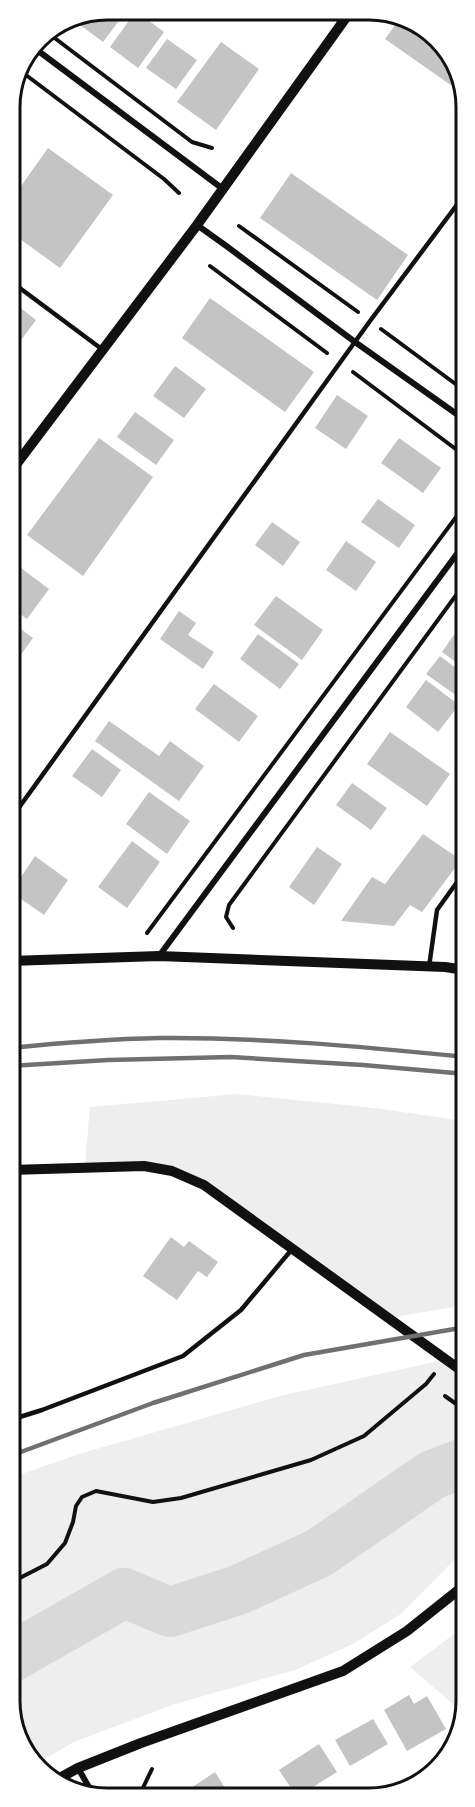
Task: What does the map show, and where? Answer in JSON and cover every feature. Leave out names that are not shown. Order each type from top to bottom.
[{"type":"street","points":[[20,459],[197,225],[344,20]]},
{"type":"street","points":[[40,52],[223,189]]},
{"type":"street","points":[[197,225],[456,413]]},
{"type":"street","points":[[159,956],[456,556]]},
{"type":"street","points":[[20,961],[159,956],[455,969]]},
{"type":"street","points":[[20,1170],[144,1166],[172,1171],[204,1185],[455,1366]]},
{"type":"street","points":[[63,1776],[78,1768],[343,1671],[407,1631],[455,1593]]},
{"type":"street","points":[[78,1768],[88,1785]]},
{"type":"lane","points":[[338,20],[342,23]]},
{"type":"lane","points":[[20,805],[370,321],[456,206]]},
{"type":"lane","points":[[20,288],[103,350]]},
{"type":"lane","points":[[429,967],[437,910],[456,884]]},
{"type":"lane","points":[[20,1417],[183,1356],[241,1310],[293,1248]]},
{"type":"path","points":[[54,37],[192,142],[212,148]]},
{"type":"path","points":[[26,75],[164,178],[179,193]]},
{"type":"path","points":[[239,226],[456,384]]},
{"type":"path","points":[[147,933],[456,517]]},
{"type":"path","points":[[233,928],[226,917],[229,905],[456,596]]},
{"type":"path","points":[[20,1578],[46,1564],[66,1543],[76,1506],[82,1497],[96,1491],[153,1502],[181,1498],[311,1461],[364,1436],[426,1384],[445,1359]]},
{"type":"path","points":[[445,1396],[455,1403]]},
{"type":"path","points":[[143,1788],[152,1769]]},
{"type":"shaded area","points":[[237,1094],[374,1108],[455,1119],[455,1307],[395,1317],[172,1168],[85,1165],[90,1107]]},
{"type":"shaded area","points":[[439,1361],[455,1372],[455,1559],[401,1614],[353,1644],[295,1670],[175,1704],[74,1742],[43,1760],[26,1734],[20,1712],[20,1475],[79,1454],[280,1396]]},
{"type":"shaded area","points":[[455,1633],[455,1706],[410,1667]]},
{"type":"building","points":[[120,20],[103,42],[79,24],[90,21]]},
{"type":"building","points":[[130,20],[148,20],[164,32],[138,68],[110,47]]},
{"type":"building","points":[[396,24],[412,31],[434,49],[441,58],[454,87],[385,39]]},
{"type":"building","points":[[167,39],[197,60],[176,89],[146,68]]},
{"type":"building","points":[[221,42],[259,69],[216,130],[177,102]]},
{"type":"building","points":[[48,148],[113,195],[60,268],[20,239],[20,187]]},
{"type":"building","points":[[291,173],[408,255],[377,300],[260,218]]},
{"type":"building","points":[[210,298],[314,372],[285,412],[182,338]]},
{"type":"building","points":[[20,308],[36,320],[20,342]]},
{"type":"building","points":[[175,366],[206,389],[184,418],[153,396]]},
{"type":"building","points":[[337,395],[368,416],[346,449],[315,428]]},
{"type":"building","points":[[135,412],[174,440],[156,465],[117,437]]},
{"type":"building","points":[[99,438],[153,477],[83,576],[27,535]]},
{"type":"building","points":[[399,438],[441,468],[423,493],[381,463]]},
{"type":"building","points":[[378,499],[415,525],[399,548],[361,522]]},
{"type":"building","points":[[272,522],[300,542],[283,566],[255,545]]},
{"type":"building","points":[[346,541],[376,562],[356,591],[326,570]]},
{"type":"building","points":[[20,567],[49,589],[27,619],[20,614]]},
{"type":"building","points":[[276,596],[323,630],[302,660],[254,625]]},
{"type":"building","points":[[179,611],[196,623],[188,635],[214,652],[203,669],[160,639]]},
{"type":"building","points":[[20,628],[33,638],[20,656]]},
{"type":"building","points":[[456,632],[456,662],[442,652]]},
{"type":"building","points":[[258,634],[299,664],[280,689],[240,659]]},
{"type":"building","points":[[440,656],[456,668],[456,695],[426,674]]},
{"type":"building","points":[[426,680],[456,702],[456,709],[438,732],[406,707]]},
{"type":"building","points":[[214,684],[258,716],[239,742],[195,709]]},
{"type":"building","points":[[109,721],[159,756],[170,741],[204,766],[179,801],[95,741]]},
{"type":"building","points":[[390,732],[450,774],[427,806],[367,764]]},
{"type":"building","points":[[92,749],[121,770],[102,797],[72,776]]},
{"type":"building","points":[[352,783],[387,808],[371,830],[336,805]]},
{"type":"building","points":[[149,792],[190,821],[167,854],[126,824]]},
{"type":"building","points":[[423,834],[456,856],[456,867],[422,912],[410,905],[394,926],[341,921],[372,877],[385,884]]},
{"type":"building","points":[[132,841],[160,862],[127,908],[98,887]]},
{"type":"building","points":[[317,847],[342,864],[314,905],[289,887]]},
{"type":"building","points":[[35,856],[68,880],[44,915],[20,898],[20,878]]},
{"type":"building","points":[[171,1237],[184,1247],[189,1241],[218,1262],[207,1277],[198,1271],[177,1300],[143,1276]]},
{"type":"building","points":[[409,1695],[414,1704],[427,1696],[446,1729],[407,1751],[384,1710]]},
{"type":"building","points":[[373,1719],[388,1744],[350,1766],[335,1740]]},
{"type":"building","points":[[319,1744],[337,1772],[311,1788],[291,1788],[279,1770]]},
{"type":"building","points":[[215,1772],[225,1788],[191,1788]]},
{"type":"waterway","points":[[20,1652],[124,1593],[170,1612],[238,1590],[319,1553],[432,1475],[455,1466]]},
{"type":"railway","points":[[20,1047],[122,1039],[198,1038],[313,1043],[455,1056]]},
{"type":"railway","points":[[20,1065],[108,1060],[231,1057],[455,1073]]},
{"type":"railway","points":[[20,1452],[153,1403],[304,1355],[455,1329]]}]
